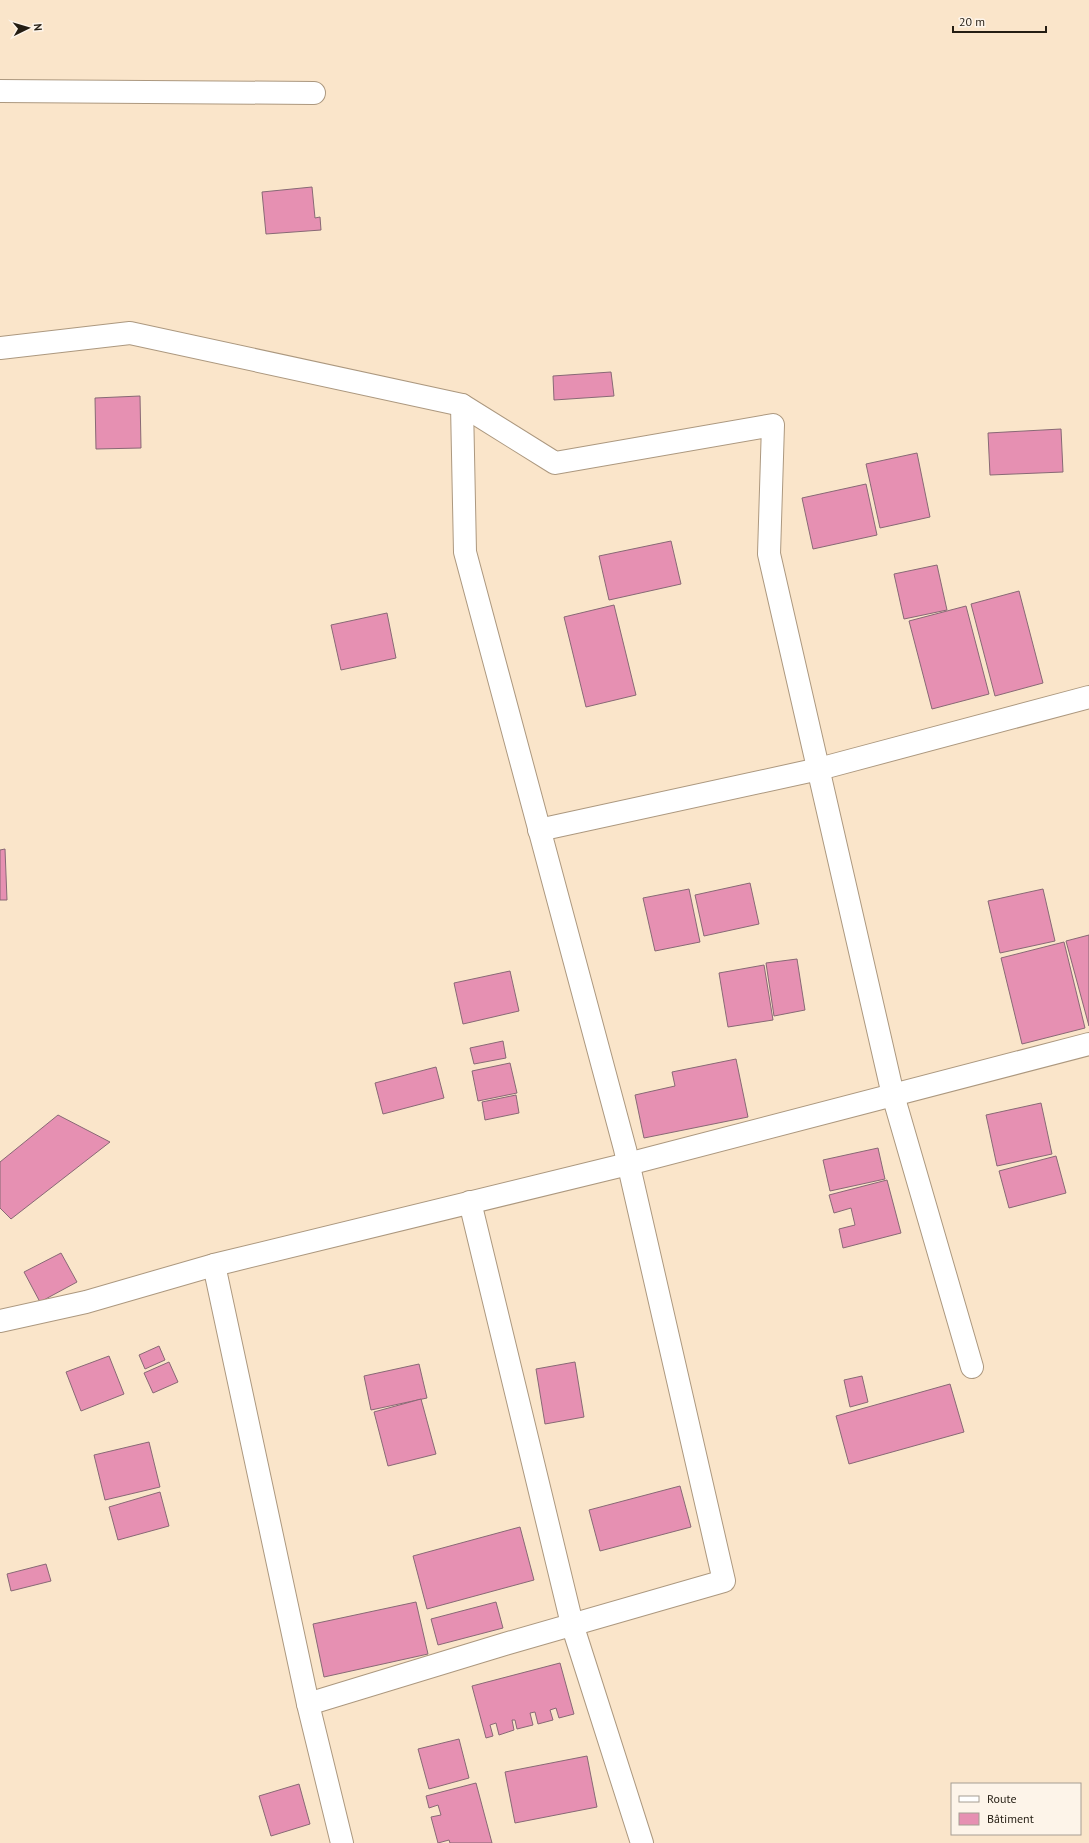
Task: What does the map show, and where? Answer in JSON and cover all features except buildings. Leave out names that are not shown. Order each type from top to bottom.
[{"type":"street","points":[[0,91],[314,93]]},
{"type":"street","points":[[0,348],[130,333],[462,406],[555,463],[773,426],[769,554],[893,1095],[972,1367]]},
{"type":"street","points":[[308,1704],[572,1624],[724,1580],[628,1164],[465,552],[462,406]]},
{"type":"street","points":[[539,830],[818,770],[1089,697]]},
{"type":"street","points":[[0,1321],[86,1302],[214,1265],[628,1164],[1089,1044]]},
{"type":"street","points":[[470,1202],[572,1624],[642,1843]]},
{"type":"street","points":[[214,1265],[308,1704],[342,1843]]}]
